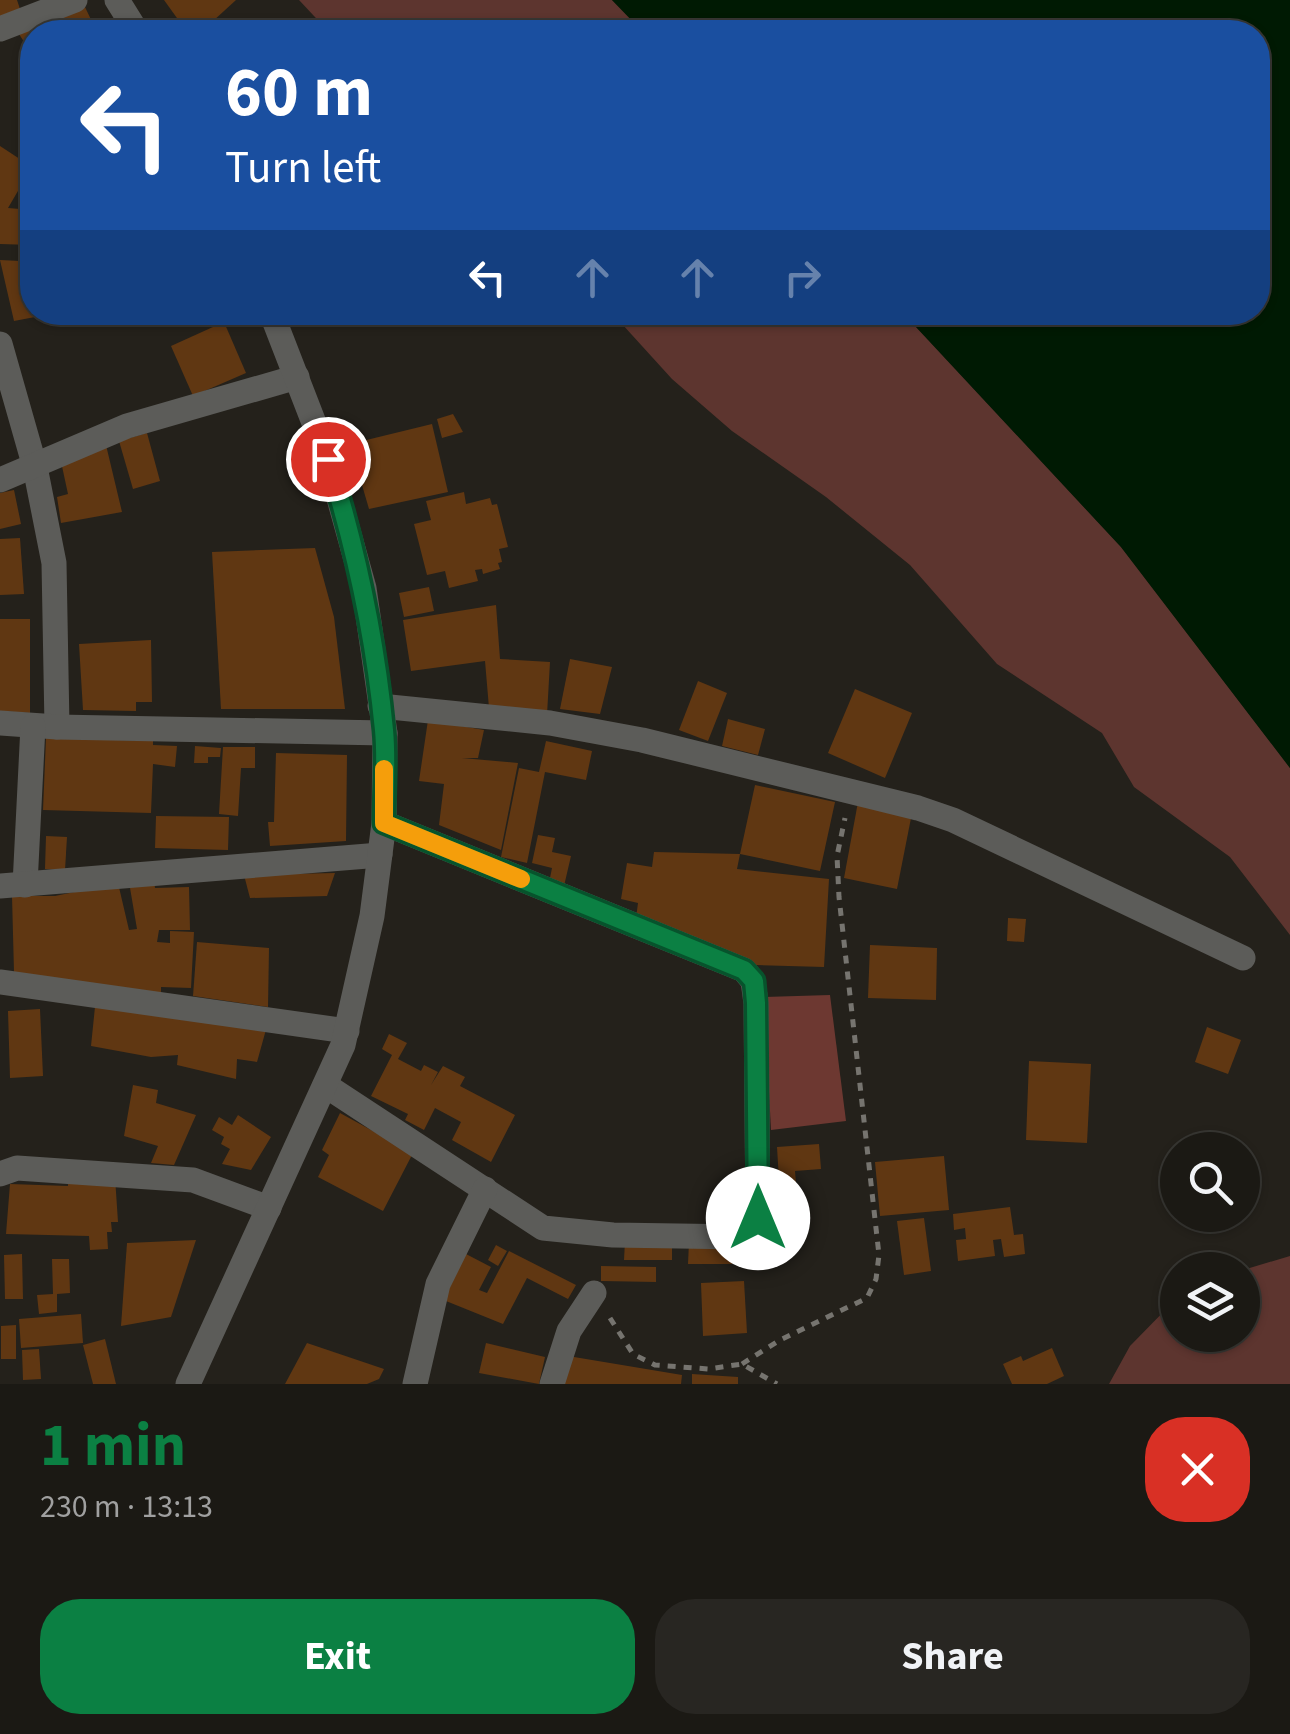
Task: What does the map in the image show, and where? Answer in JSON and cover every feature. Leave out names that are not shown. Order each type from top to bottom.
[{"type":"street","points":[[23,20],[75,0]]},
{"type":"street","points":[[188,1384],[347,1031],[372,916],[384,823],[384,733],[364,588],[328,459],[276,325]]},
{"type":"street","points":[[0,344],[34,467],[54,564],[44,727],[12,886],[380,855]]},
{"type":"street","points":[[0,480],[128,426],[297,377]]},
{"type":"street","points":[[380,706],[550,723],[642,740],[953,820],[1243,958]]},
{"type":"street","points":[[0,723],[384,733]]},
{"type":"street","points":[[325,1086],[542,1228],[614,1236],[744,1237],[753,1230],[758,1218],[756,1003],[754,981],[744,970],[384,823]]},
{"type":"street","points":[[0,982],[347,1031]]},
{"type":"street","points":[[0,1174],[17,1168],[193,1180],[269,1208]]},
{"type":"street","points":[[414,1384],[438,1284],[486,1188]]},
{"type":"street","points":[[552,1384],[569,1330],[594,1293]]},
{"type":"path","points":[[594,1293],[633,1354],[655,1365],[708,1368],[742,1364],[780,1340],[867,1298],[876,1279],[878,1255],[837,856],[850,791]]},
{"type":"path","points":[[742,1364],[777,1384]]},
{"type":"shaded area","points":[[299,0],[612,0],[631,20],[318,20]]},
{"type":"shaded area","points":[[612,0],[1290,0],[1290,768],[1121,547],[914,325],[1270,325],[1270,20],[631,20]]},
{"type":"shaded area","points":[[623,325],[914,325],[1121,547],[1290,768],[1290,935],[1230,857],[1134,787],[1102,733],[997,664],[910,565],[826,497],[732,431],[672,379]]},
{"type":"shaded area","points":[[830,995],[846,1121],[771,1130],[764,997]]},
{"type":"shaded area","points":[[1290,1256],[1290,1384],[1109,1384],[1130,1346],[1160,1315],[1160,1352],[1260,1352],[1260,1265]]},
{"type":"building","points":[[0,0],[17,0],[21,12],[0,18]]},
{"type":"building","points":[[164,0],[236,0],[214,20],[178,20]]},
{"type":"building","points":[[84,5],[91,20],[45,20]]},
{"type":"building","points":[[0,146],[20,159],[20,188],[8,208],[20,209],[20,245],[0,244]]},
{"type":"building","points":[[0,260],[20,261],[20,320],[14,321]]},
{"type":"building","points":[[225,325],[246,373],[193,396],[171,346]]},
{"type":"building","points":[[453,414],[463,432],[442,438],[437,419]]},
{"type":"building","points":[[432,424],[448,492],[369,509],[350,444]]},
{"type":"building","points":[[147,433],[160,481],[133,489],[119,441]]},
{"type":"building","points":[[106,445],[122,512],[61,523],[57,497],[68,494],[60,457]]},
{"type":"building","points":[[14,490],[21,524],[0,529],[0,493]]},
{"type":"building","points":[[464,492],[466,504],[490,498],[492,505],[497,504],[508,547],[499,549],[500,569],[483,574],[482,569],[475,570],[478,581],[449,588],[445,571],[427,575],[414,524],[431,520],[426,501]]},
{"type":"building","points":[[20,538],[24,594],[0,595],[0,539]]},
{"type":"building","points":[[315,548],[334,617],[345,709],[221,709],[212,552]]},
{"type":"building","points":[[429,587],[434,611],[404,617],[399,593]]},
{"type":"building","points":[[496,605],[500,659],[550,662],[547,715],[489,708],[485,661],[411,671],[403,620]]},
{"type":"building","points":[[0,619],[30,619],[30,713],[0,711]]},
{"type":"building","points":[[151,640],[152,702],[136,702],[136,711],[83,710],[79,644]]},
{"type":"building","points":[[570,659],[612,667],[600,714],[560,709]]},
{"type":"building","points":[[698,681],[727,693],[708,741],[679,730]]},
{"type":"building","points":[[855,689],[912,713],[885,778],[828,753]]},
{"type":"building","points":[[728,719],[765,729],[758,755],[722,746]]},
{"type":"building","points":[[428,720],[484,730],[478,758],[462,758],[518,763],[501,850],[439,825],[444,784],[419,781]]},
{"type":"building","points":[[46,738],[153,741],[153,745],[177,746],[175,767],[153,764],[151,813],[43,810]]},
{"type":"building","points":[[546,741],[592,751],[586,780],[545,772],[527,863],[501,857],[519,768],[539,772]]},
{"type":"building","points":[[195,746],[221,748],[220,757],[208,757],[208,763],[194,763]]},
{"type":"building","points":[[223,747],[255,747],[255,768],[241,768],[238,816],[219,814]]},
{"type":"building","points":[[276,753],[347,755],[346,841],[270,846],[268,822],[274,822]]},
{"type":"building","points":[[755,785],[835,802],[820,871],[740,854]]},
{"type":"building","points":[[858,802],[912,813],[897,889],[844,878]]},
{"type":"building","points":[[156,816],[229,817],[228,850],[155,848]]},
{"type":"building","points":[[538,835],[555,838],[552,852],[571,856],[564,886],[549,883],[552,868],[532,863]]},
{"type":"building","points":[[46,836],[67,837],[65,870],[45,869]]},
{"type":"building","points":[[654,852],[740,854],[737,869],[829,879],[824,967],[756,965],[636,918],[638,903],[621,899],[627,863],[652,867]]},
{"type":"building","points":[[335,873],[327,896],[250,898],[244,875]]},
{"type":"building","points":[[154,878],[155,888],[189,887],[190,930],[159,930],[157,942],[170,943],[170,931],[194,932],[191,988],[161,987],[161,995],[14,972],[12,896],[55,896],[118,883],[129,930],[137,929],[129,882]]},
{"type":"building","points":[[1008,918],[1026,919],[1024,942],[1007,941]]},
{"type":"building","points":[[197,942],[269,948],[268,1007],[193,996]]},
{"type":"building","points":[[870,945],[937,948],[936,1000],[868,998]]},
{"type":"building","points":[[96,997],[267,1026],[257,1062],[237,1059],[236,1079],[177,1065],[178,1055],[151,1057],[91,1046]]},
{"type":"building","points":[[40,1009],[43,1076],[10,1078],[8,1011]]},
{"type":"building","points":[[1207,1027],[1241,1040],[1228,1074],[1195,1062]]},
{"type":"building","points":[[389,1034],[407,1043],[398,1059],[421,1071],[424,1065],[438,1072],[431,1085],[443,1066],[465,1077],[460,1086],[515,1115],[491,1162],[452,1140],[461,1122],[435,1108],[424,1130],[405,1120],[408,1114],[371,1096],[392,1055],[382,1049]]},
{"type":"building","points":[[1029,1061],[1091,1064],[1087,1143],[1026,1140]]},
{"type":"building","points":[[133,1085],[158,1090],[156,1103],[196,1115],[174,1165],[151,1163],[158,1146],[124,1136]]},
{"type":"building","points":[[340,1113],[413,1153],[383,1211],[318,1177],[329,1155],[322,1150]]},
{"type":"building","points":[[238,1115],[271,1137],[251,1170],[222,1164],[230,1149],[221,1144],[224,1137],[212,1130],[219,1117],[232,1125]]},
{"type":"building","points":[[819,1144],[821,1169],[795,1171],[797,1195],[780,1197],[777,1147]]},
{"type":"building","points":[[944,1156],[949,1210],[880,1216],[875,1162]]},
{"type":"building","points":[[115,1177],[118,1222],[111,1222],[112,1232],[107,1232],[108,1249],[90,1250],[89,1236],[6,1234],[10,1184],[68,1186],[68,1180]]},
{"type":"building","points":[[1010,1207],[1014,1235],[1023,1234],[1025,1254],[1004,1257],[1001,1239],[993,1240],[995,1256],[958,1261],[956,1240],[966,1239],[965,1228],[954,1230],[953,1214]]},
{"type":"building","points":[[924,1218],[931,1271],[904,1275],[897,1221]]},
{"type":"building","points":[[196,1240],[171,1317],[121,1326],[127,1243]]},
{"type":"building","points":[[625,1241],[672,1241],[672,1260],[624,1260]]},
{"type":"building","points":[[689,1242],[732,1242],[732,1264],[688,1264]]},
{"type":"building","points":[[496,1245],[507,1251],[498,1266],[488,1260]]},
{"type":"building","points":[[509,1251],[576,1285],[568,1299],[527,1278],[503,1324],[441,1299],[466,1254],[491,1267],[479,1290],[487,1293]]},
{"type":"building","points":[[22,1254],[23,1299],[5,1299],[4,1255]]},
{"type":"building","points":[[52,1259],[69,1259],[70,1293],[57,1294],[57,1312],[39,1314],[37,1295],[53,1294]]},
{"type":"building","points":[[601,1266],[656,1267],[656,1282],[601,1281]]},
{"type":"building","points":[[744,1281],[747,1333],[703,1336],[701,1283]]},
{"type":"building","points":[[81,1314],[83,1343],[21,1348],[19,1319]]},
{"type":"building","points":[[16,1325],[16,1359],[1,1359],[1,1326]]},
{"type":"building","points":[[105,1339],[116,1384],[93,1384],[83,1345]]},
{"type":"building","points":[[307,1343],[384,1369],[379,1379],[367,1384],[285,1384]]},
{"type":"building","points":[[486,1343],[545,1357],[539,1384],[479,1373]]},
{"type":"building","points":[[1052,1348],[1064,1376],[1047,1384],[1012,1384],[1003,1364],[1021,1356],[1023,1361]]},
{"type":"building","points":[[39,1349],[41,1379],[23,1380],[22,1350]]},
{"type":"building","points":[[562,1355],[682,1375],[681,1384],[557,1384]]},
{"type":"building","points":[[692,1374],[738,1377],[738,1384],[692,1384]]},
{"type":"slow traffic","points":[[384,769],[384,823],[521,879]]},
{"type":"route","points":[[328,459],[364,588],[374,647],[384,733],[384,823],[744,970],[754,981],[756,1003],[758,1218]]}]
